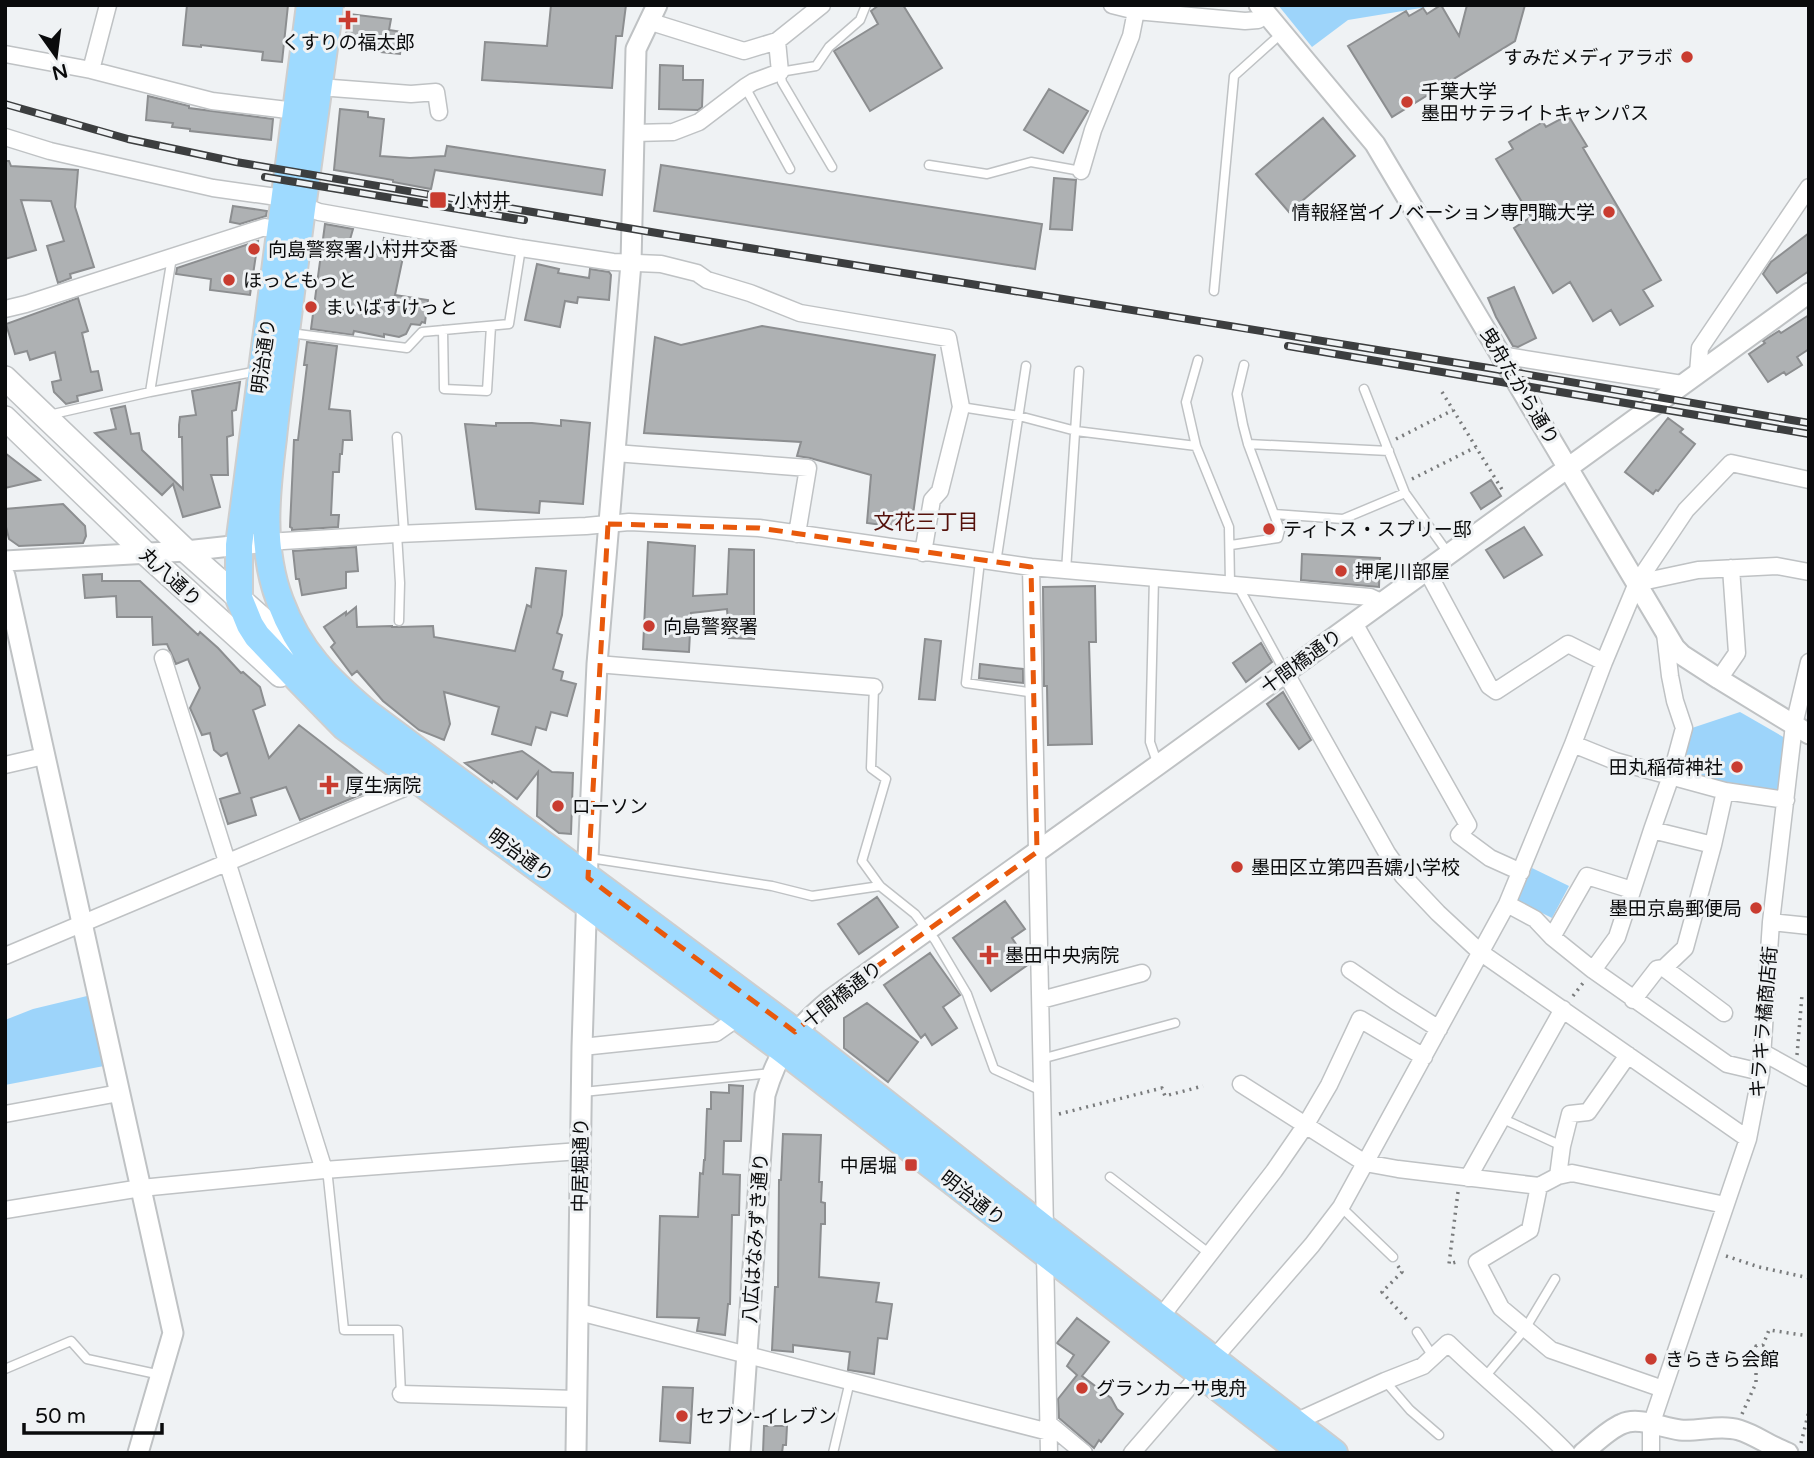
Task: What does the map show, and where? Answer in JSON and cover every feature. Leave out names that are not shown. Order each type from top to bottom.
[{"type":"main road","name":"明治通り","points":[[294,202],[296,111],[310,5]]},
{"type":"main road","name":"明治通り","points":[[330,5],[319,87],[261,371],[239,545],[239,598],[243,612],[257,636],[345,727],[421,781],[588,880],[739,1017],[783,1051],[1045,1241],[1207,1366],[1295,1422],[1334,1453]]},
{"type":"main road","name":"明治通り","points":[[289,231],[285,333],[267,487],[267,542],[276,588],[288,620],[304,648],[323,674],[367,713],[588,880],[783,1051]]},
{"type":"main road","name":"丸八通り","points":[[5,378],[186,551],[323,674]]},
{"type":"main road","name":"丸八通り","points":[[5,418],[145,553],[288,682],[345,727]]},
{"type":"main road","name":"明治通り","points":[[1045,1241],[1160,1318],[1207,1366],[1303,1453]]},
{"type":"street","points":[[91,69],[108,5]]},
{"type":"street","points":[[652,13],[744,51],[777,41],[822,5]]},
{"type":"street","points":[[1112,5],[1136,11],[1245,20],[1258,20],[1262,10]]},
{"type":"street","name":"曳舟たから通り","points":[[1262,10],[1375,144],[1675,648],[1719,679],[1801,729]]},
{"type":"street","points":[[1081,171],[1093,130],[1131,36],[1136,11]]},
{"type":"street","name":"中居堀通り","points":[[576,1453],[582,1047],[597,664],[631,263],[636,49],[652,13]]},
{"type":"street","points":[[634,133],[673,132],[699,122],[753,82],[780,72],[777,41]]},
{"type":"street","points":[[5,54],[91,69],[212,101],[296,111]]},
{"type":"street","points":[[319,87],[411,94],[436,92],[439,112]]},
{"type":"street","points":[[5,137],[50,152],[213,188],[294,202],[319,212],[613,262],[661,264],[696,273],[708,280],[800,313],[948,338],[961,407],[940,491],[932,500],[923,553]]},
{"type":"street","points":[[1698,373],[1700,348],[1809,187]]},
{"type":"street","points":[[5,309],[265,227],[289,231]]},
{"type":"street","name":"十間橋通り","points":[[783,1051],[830,1000],[1809,293]]},
{"type":"street","points":[[1500,355],[1682,384]]},
{"type":"street","points":[[614,453],[808,468],[797,534]]},
{"type":"street","points":[[1132,1453],[1312,1245],[1341,1207],[1507,904],[1637,583],[1686,510],[1731,463],[1809,480]]},
{"type":"street","points":[[5,561],[186,551],[267,542],[629,522],[759,528],[1031,568],[1370,597],[1383,603]]},
{"type":"street","points":[[1637,583],[1698,570],[1777,566],[1809,572]]},
{"type":"street","points":[[1031,568],[1049,1453]]},
{"type":"street","points":[[1719,679],[1737,653],[1731,568]]},
{"type":"street","points":[[1427,571],[1489,686],[1496,691],[1569,644],[1604,662]]},
{"type":"street","points":[[5,576],[173,1333],[138,1453]]},
{"type":"street","points":[[1354,623],[1468,825],[1459,835],[1490,858],[1521,872]]},
{"type":"street","points":[[1593,970],[1617,937],[1671,776],[1684,728],[1670,676],[1665,632]]},
{"type":"street","points":[[163,658],[324,1170]]},
{"type":"street","name":"キラキラ橘商店街","points":[[1651,1453],[1651,1424],[1748,1139],[1761,1072],[1771,922],[1786,800],[1801,729],[1809,662]]},
{"type":"street","points":[[597,664],[874,687]]},
{"type":"street","points":[[1285,673],[1402,876],[1438,913],[1480,952],[1748,1139]]},
{"type":"street","points":[[1573,744],[1615,761],[1725,791],[1786,800]]},
{"type":"street","points":[[5,765],[44,756]]},
{"type":"street","points":[[5,956],[421,781]]},
{"type":"street","points":[[1633,1000],[1657,969],[1664,968],[1685,948],[1725,791]]},
{"type":"street","points":[[1652,830],[1713,845]]},
{"type":"street","points":[[1552,937],[1587,876],[1632,890]]},
{"type":"street","points":[[1507,904],[1535,919],[1552,937],[1593,970],[1727,1064],[1761,1072]]},
{"type":"street","points":[[1771,922],[1809,926]]},
{"type":"street","points":[[1664,968],[1724,1013]]},
{"type":"street","points":[[1350,970],[1439,1029]]},
{"type":"street","points":[[1041,1000],[1142,974]]},
{"type":"street","points":[[1464,1177],[1563,1009]]},
{"type":"street","points":[[582,1047],[716,1034],[739,1017]]},
{"type":"street","points":[[1160,1318],[1274,1171],[1305,1126],[1329,1085],[1360,1019],[1424,1057]]},
{"type":"street","name":"八広はなみずき通り","points":[[740,1453],[765,1095],[783,1051]]},
{"type":"street","points":[[1762,1052],[1802,1074]]},
{"type":"street","points":[[1558,1176],[1570,1114],[1588,1112],[1628,1055]]},
{"type":"street","points":[[1241,1084],[1365,1163],[1539,1186],[1558,1176],[1572,1173],[1725,1205]]},
{"type":"street","points":[[5,1114],[119,1093]]},
{"type":"street","points":[[7,1204],[324,1170],[580,1151]]},
{"type":"street","points":[[1539,1186],[1530,1230],[1477,1262],[1501,1308],[1551,1350],[1663,1389]]},
{"type":"street","points":[[579,1312],[1049,1428],[1084,1453]]},
{"type":"street","points":[[1295,1422],[1423,1366],[1448,1343],[1567,1453]]},
{"type":"street","points":[[401,1394],[576,1399]]},
{"type":"street","points":[[1583,1453],[1622,1424],[1636,1420],[1684,1430],[1736,1429],[1788,1453]]},
{"type":"lane","points":[[832,167],[782,82],[780,72],[816,66],[829,47],[860,20],[866,5]]},
{"type":"lane","points":[[1214,291],[1234,76],[1282,33]]},
{"type":"lane","points":[[745,87],[790,169]]},
{"type":"lane","points":[[929,165],[987,174],[1031,162],[1081,171]]},
{"type":"lane","points":[[285,333],[408,348],[422,332],[509,324],[521,248]]},
{"type":"lane","points":[[150,392],[172,257]]},
{"type":"lane","points":[[443,330],[444,389],[487,391],[491,326]]},
{"type":"lane","points":[[1198,360],[1186,402],[1196,446],[1229,527],[1234,585],[1285,673]]},
{"type":"lane","points":[[1231,545],[1278,538],[1280,530],[1248,444],[1237,394],[1244,365]]},
{"type":"lane","points":[[1026,366],[1019,416],[966,683],[1035,693]]},
{"type":"lane","points":[[46,416],[150,392],[261,371]]},
{"type":"lane","points":[[1066,570],[1079,371]]},
{"type":"lane","points":[[1364,389],[1404,488],[1449,555]]},
{"type":"lane","points":[[961,407],[1019,416],[1076,431],[1196,446]]},
{"type":"lane","points":[[397,437],[401,534],[399,621]]},
{"type":"lane","points":[[1248,444],[1387,448]]},
{"type":"lane","points":[[1274,514],[1343,519],[1404,488]]},
{"type":"lane","points":[[1154,578],[1150,742],[1158,765]]},
{"type":"lane","points":[[874,687],[871,768],[886,779],[862,861],[880,886],[915,915],[927,929],[967,993],[994,1069],[1042,1091]]},
{"type":"lane","points":[[588,880],[772,886],[811,896],[880,886]]},
{"type":"lane","points":[[1041,1059],[1175,1023]]},
{"type":"lane","points":[[581,1092],[783,1051]]},
{"type":"lane","points":[[1501,1118],[1562,1146]]},
{"type":"lane","points":[[324,1170],[328,1178],[344,1329],[398,1331],[401,1394]]},
{"type":"lane","points":[[1110,1177],[1210,1254]]},
{"type":"lane","points":[[1341,1207],[1392,1257]]},
{"type":"lane","points":[[1484,1378],[1525,1329],[1555,1279]]},
{"type":"lane","points":[[1418,1332],[1434,1358]]},
{"type":"lane","points":[[5,1369],[71,1341],[87,1359],[161,1375]]},
{"type":"lane","points":[[833,1453],[850,1381]]},
{"type":"lane","points":[[1385,1381],[1410,1410],[1439,1435]]},
{"type":"path","points":[[1442,391],[1514,507]]},
{"type":"path","points":[[1387,448],[1453,410]]},
{"type":"path","points":[[1404,488],[1476,447]]},
{"type":"path","points":[[1563,1009],[1593,970]]},
{"type":"path","points":[[1802,995],[1802,1074]]},
{"type":"path","points":[[1042,1117],[1162,1088],[1165,1097],[1203,1086]]},
{"type":"path","points":[[1464,1177],[1449,1264],[1471,1258],[1477,1262]]},
{"type":"path","points":[[1710,1251],[1759,1267],[1809,1278]]},
{"type":"path","points":[[1392,1257],[1402,1272],[1382,1292],[1418,1332]]},
{"type":"path","points":[[1736,1429],[1756,1383],[1756,1346],[1763,1345],[1769,1330],[1809,1336]]},
{"type":"path","points":[[1798,1453],[1809,1411]]},
{"type":"highlighted area","points":[[608,524],[759,528],[1031,567],[1037,852],[830,1000],[795,1032],[588,878]]},
{"type":"shaded area","points":[[1278,5],[1439,5],[1348,20],[1312,47]]},
{"type":"shaded area","points":[[1740,712],[1785,738],[1779,789],[1774,792],[1681,775],[1679,766],[1689,729]]},
{"type":"shaded area","points":[[1532,868],[1569,886],[1552,918],[1516,900]]},
{"type":"shaded area","points":[[87,996],[104,1066],[5,1085],[5,1020],[33,1009]]},
{"type":"building","points":[[187,5],[288,5],[282,62],[262,60],[263,52],[183,45]]},
{"type":"building","points":[[551,5],[626,5],[622,36],[616,36],[612,88],[482,80],[485,42],[547,46]]},
{"type":"building","points":[[879,5],[903,5],[942,68],[870,111],[834,51],[878,24],[871,11]]},
{"type":"building","points":[[1441,5],[1459,36],[1467,5],[1525,5],[1515,41],[1392,117],[1348,46],[1406,11],[1409,16],[1423,8],[1427,14]]},
{"type":"building","points":[[349,14],[391,19],[389,30],[403,32],[400,54],[371,51],[373,38],[346,35]]},
{"type":"building","points":[[660,65],[683,66],[683,80],[703,80],[702,107],[698,110],[659,109]]},
{"type":"building","points":[[1049,89],[1088,111],[1063,153],[1024,130]]},
{"type":"building","points":[[148,96],[189,108],[273,119],[271,140],[190,131],[172,127],[173,123],[146,120]]},
{"type":"building","points":[[340,109],[368,112],[368,117],[384,119],[380,156],[445,156],[447,146],[605,170],[602,195],[435,170],[431,189],[334,170]]},
{"type":"building","points":[[1568,115],[1587,146],[1583,148],[1661,280],[1643,290],[1653,306],[1620,325],[1611,310],[1593,321],[1570,282],[1553,293],[1514,228],[1531,217],[1496,159],[1513,149],[1509,142],[1543,122],[1546,127]]},
{"type":"building","points":[[1323,118],[1355,156],[1289,212],[1256,174]]},
{"type":"building","points":[[5,161],[9,161],[11,166],[78,170],[75,207],[94,267],[70,274],[71,278],[58,283],[47,246],[64,241],[51,201],[21,200],[36,250],[5,259]]},
{"type":"building","points":[[661,165],[1042,224],[1035,269],[654,211]]},
{"type":"building","points":[[1054,178],[1076,180],[1072,230],[1050,229]]},
{"type":"building","points":[[233,206],[267,211],[266,216],[240,224],[230,222]]},
{"type":"building","points":[[325,224],[353,229],[349,243],[352,243],[351,249],[381,255],[384,238],[406,243],[395,295],[428,300],[425,323],[411,324],[406,334],[399,337],[354,331],[353,335],[311,329]]},
{"type":"building","points":[[1809,233],[1809,271],[1777,293],[1763,274],[1771,262]]},
{"type":"building","points":[[258,241],[250,295],[210,290],[211,279],[176,274],[177,268]]},
{"type":"building","points":[[537,264],[559,269],[558,273],[589,278],[590,269],[609,272],[609,300],[578,297],[577,303],[565,301],[560,327],[525,320]]},
{"type":"building","points":[[1514,287],[1536,338],[1518,347],[1513,346],[1488,298]]},
{"type":"building","points":[[78,298],[88,331],[82,333],[91,372],[98,371],[102,390],[77,396],[78,401],[66,404],[54,392],[52,382],[61,380],[55,352],[30,360],[27,351],[15,354],[6,324]]},
{"type":"building","points":[[1809,315],[1809,349],[1797,357],[1802,365],[1768,382],[1749,354],[1765,343],[1763,341]]},
{"type":"building","points":[[762,326],[935,355],[911,529],[867,523],[871,475],[797,456],[801,442],[644,433],[655,337],[681,345]]},
{"type":"building","points":[[307,342],[337,346],[329,409],[350,411],[352,440],[343,440],[339,472],[333,472],[331,515],[339,515],[338,527],[292,530],[294,440],[298,440],[307,365],[304,365]]},
{"type":"building","points":[[240,382],[236,410],[232,411],[233,435],[227,437],[228,475],[211,475],[220,507],[183,517],[173,484],[162,495],[95,433],[116,429],[111,409],[125,406],[131,434],[139,433],[142,450],[183,489],[182,437],[179,437],[179,425],[180,417],[196,415],[192,391]]},
{"type":"building","points":[[1668,418],[1683,429],[1680,432],[1695,444],[1653,494],[1625,472]]},
{"type":"building","points":[[561,420],[590,423],[583,504],[540,501],[539,513],[476,509],[465,424],[496,426],[496,423],[532,423],[561,426]]},
{"type":"building","points":[[5,453],[40,480],[5,488]]},
{"type":"building","points":[[1491,480],[1501,496],[1481,509],[1471,493]]},
{"type":"building","points":[[63,504],[85,526],[86,536],[83,543],[19,546],[9,539],[5,509]]},
{"type":"building","points":[[1524,527],[1542,555],[1504,578],[1486,550]]},
{"type":"building","points":[[648,542],[695,546],[693,596],[727,594],[729,549],[754,550],[754,639],[729,638],[727,609],[691,613],[689,652],[643,649]]},
{"type":"building","points":[[356,547],[358,571],[346,572],[346,588],[302,595],[299,579],[296,579],[293,551]]},
{"type":"building","name":"押尾川部屋","points":[[1302,554],[1380,558],[1379,587],[1301,580]]},
{"type":"building","points":[[536,568],[566,571],[562,615],[557,633],[562,635],[553,669],[563,672],[561,680],[576,684],[567,716],[551,712],[546,730],[536,727],[531,745],[492,734],[499,707],[444,692],[450,724],[444,740],[419,730],[383,701],[357,671],[352,675],[331,647],[335,643],[324,627],[356,607],[357,627],[433,626],[434,637],[515,651],[527,605],[531,607]]},
{"type":"building","points":[[102,574],[102,581],[140,581],[260,687],[265,705],[253,710],[269,758],[299,725],[379,787],[300,820],[286,787],[251,798],[256,815],[228,824],[220,799],[240,793],[227,753],[221,756],[214,750],[210,733],[202,735],[190,708],[200,688],[188,659],[176,664],[167,644],[153,645],[152,617],[117,617],[116,596],[85,598],[83,575]]},
{"type":"building","points":[[1095,586],[1096,642],[1089,642],[1092,744],[1048,745],[1047,686],[1044,686],[1043,587]]},
{"type":"building","points":[[925,639],[941,641],[935,700],[919,699]]},
{"type":"building","points":[[1261,643],[1272,662],[1246,682],[1233,663]]},
{"type":"building","points":[[980,664],[1023,669],[1023,683],[979,678]]},
{"type":"building","points":[[1283,692],[1311,740],[1299,749],[1267,704]]},
{"type":"building","points":[[522,751],[552,772],[573,773],[571,834],[559,833],[537,816],[538,772],[517,799],[465,763]]},
{"type":"building","points":[[877,897],[898,927],[859,954],[838,924]]},
{"type":"building","points":[[1005,901],[1025,929],[1012,938],[1029,964],[991,991],[953,938]]},
{"type":"building","points":[[930,953],[960,995],[943,1007],[957,1028],[932,1045],[925,1034],[921,1038],[884,985]]},
{"type":"building","points":[[867,1003],[918,1042],[888,1082],[844,1048],[844,1018]]},
{"type":"building","points":[[729,1085],[743,1086],[741,1141],[724,1141],[723,1174],[740,1175],[739,1215],[732,1215],[730,1304],[725,1335],[697,1331],[699,1318],[657,1317],[660,1216],[698,1217],[700,1173],[703,1174],[705,1160],[707,1109],[711,1109],[711,1092],[729,1093]]},
{"type":"building","points":[[783,1134],[821,1135],[819,1182],[822,1182],[821,1202],[825,1203],[825,1224],[821,1224],[819,1277],[879,1283],[876,1302],[892,1304],[887,1339],[878,1338],[874,1374],[848,1370],[850,1352],[793,1345],[793,1352],[772,1350],[775,1287],[778,1287],[779,1180]]},
{"type":"building","name":"グランカーサ曳舟","points":[[1077,1318],[1109,1342],[1082,1376],[1111,1398],[1123,1414],[1094,1448],[1059,1418],[1058,1399],[1077,1375],[1067,1366],[1074,1355],[1057,1343]]},
{"type":"building","points":[[663,1387],[693,1388],[690,1443],[660,1441]]},
{"type":"building","points":[[764,1426],[787,1426],[786,1445],[783,1445],[782,1453],[763,1453]]},
{"type":"railway","points":[[5,104],[128,139],[236,162],[1809,423]]},
{"type":"railway","points":[[265,177],[524,220]]},
{"type":"railway","points":[[1288,346],[1809,434]]},
{"type":"place","name":"くすりの福太郎","points":[[348,20]]},
{"type":"place","name":"すみだメディアラボ","points":[[1687,57]]},
{"type":"place","name":"千葉大学 墨田サテライトキャンパス","points":[[1407,102]]},
{"type":"place","name":"小村井","points":[[438,200]]},
{"type":"place","name":"情報経営イノベーション専門職大学","points":[[1609,212]]},
{"type":"place","name":"向島警察署小村井交番","points":[[254,249]]},
{"type":"place","name":"ほっともっと","points":[[229,280]]},
{"type":"place","name":"まいばすけっと","points":[[311,307]]},
{"type":"place","name":"ティトス・スプリー邸","points":[[1269,529]]},
{"type":"place","name":"押尾川部屋","points":[[1341,571]]},
{"type":"place","name":"向島警察署","points":[[649,626]]},
{"type":"place","name":"田丸稲荷神社","points":[[1737,767]]},
{"type":"place","name":"厚生病院","points":[[329,785]]},
{"type":"place","name":"ローソン","points":[[558,806]]},
{"type":"place","name":"墨田区立第四吾嬬小学校","points":[[1237,867]]},
{"type":"place","name":"墨田京島郵便局","points":[[1756,908]]},
{"type":"place","name":"墨田中央病院","points":[[989,955]]},
{"type":"place","name":"中居堀","points":[[911,1165]]},
{"type":"place","name":"きらきら会館","points":[[1651,1359]]},
{"type":"place","name":"グランカーサ曳舟","points":[[1082,1388]]},
{"type":"place","name":"セブン-イレブン","points":[[682,1416]]},
{"type":"district","name":"文花三丁目","points":[[926,522]]}]
